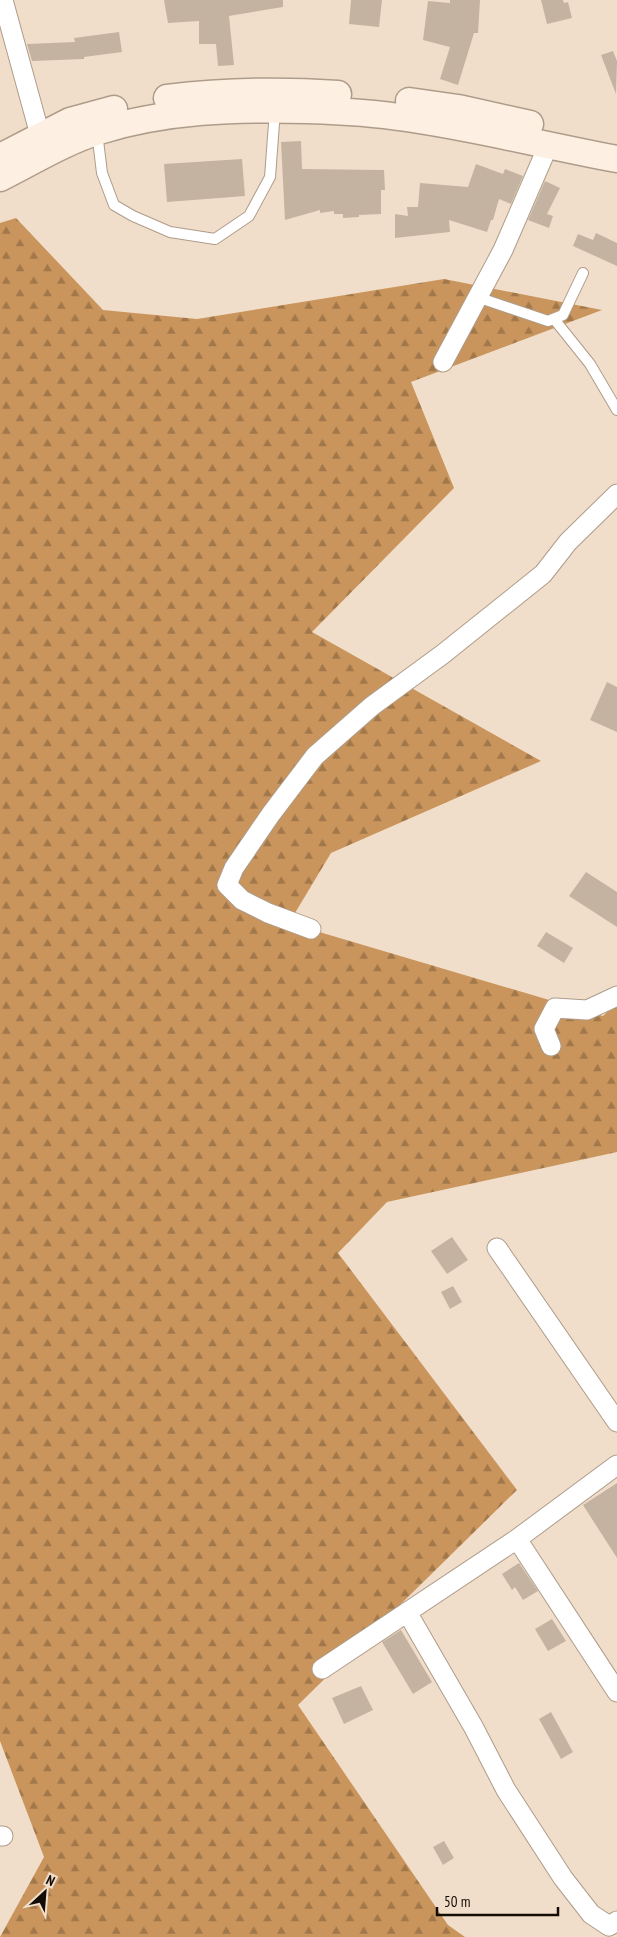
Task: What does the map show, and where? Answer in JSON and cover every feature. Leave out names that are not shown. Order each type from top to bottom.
[{"type":"street","points":[[3,0],[40,135]]},
{"type":"street","points":[[0,156],[70,121],[147,101],[204,93],[293,91],[373,97],[458,108],[617,140]]},
{"type":"street","points":[[0,178],[73,141],[140,120],[183,113],[252,108],[337,111],[405,118],[617,158]]},
{"type":"street","points":[[443,362],[503,250],[548,146]]},
{"type":"street","points":[[311,929],[268,913],[242,900],[227,885],[234,868],[271,814],[315,756],[372,706],[443,654],[544,574],[568,542],[617,494]]},
{"type":"street","points":[[551,1046],[544,1029],[554,1008],[587,1010],[617,996]]},
{"type":"street","points":[[497,1248],[617,1422]]},
{"type":"street","points":[[322,1669],[517,1539],[617,1465]]},
{"type":"street","points":[[517,1539],[617,1692]]},
{"type":"street","points":[[407,1612],[474,1728],[506,1790],[563,1878],[591,1914],[609,1926],[617,1921]]},
{"type":"lane","points":[[97,132],[102,172],[114,205],[133,216],[170,232],[215,239],[249,216],[270,177],[275,109]]},
{"type":"lane","points":[[478,297],[548,321],[563,315],[583,273]]},
{"type":"lane","points":[[554,319],[590,364],[617,410]]},
{"type":"green space","points":[[16,218],[103,310],[197,319],[444,279],[602,310],[411,382],[454,488],[312,632],[541,761],[331,853],[289,923],[603,1016],[617,1002],[617,1152],[387,1202],[338,1253],[517,1490],[298,1705],[448,1925],[465,1937],[0,1937],[44,1857],[0,1741],[0,223]]},
{"type":"building","points":[[164,0],[283,0],[283,7],[229,16],[234,65],[218,66],[216,44],[199,44],[199,21],[168,23]]},
{"type":"building","points":[[351,0],[382,0],[379,27],[349,24]]},
{"type":"building","points":[[450,0],[480,0],[478,33],[474,33],[458,85],[440,79],[450,47],[423,40],[428,1],[450,3]]},
{"type":"building","points":[[541,0],[563,0],[564,3],[568,2],[572,18],[547,24]]},
{"type":"building","points":[[119,32],[122,52],[84,57],[84,59],[32,61],[27,44],[75,42],[74,38]]},
{"type":"building","points":[[613,51],[617,61],[616,94],[601,55]]},
{"type":"building","points":[[301,141],[302,169],[384,170],[385,190],[381,190],[381,214],[343,218],[343,214],[334,214],[334,211],[320,213],[320,210],[285,220],[281,142]]},
{"type":"building","points":[[242,159],[245,196],[167,202],[164,164]]},
{"type":"building","points":[[476,164],[503,174],[505,169],[523,176],[511,204],[499,199],[493,220],[491,220],[487,232],[449,220],[450,232],[395,238],[395,214],[408,216],[407,207],[418,207],[420,183],[468,187]]},
{"type":"building","points":[[545,181],[560,188],[547,214],[553,216],[549,228],[528,220]]},
{"type":"building","points":[[596,233],[617,243],[617,266],[573,246],[578,234],[593,240]]},
{"type":"building","points":[[607,682],[617,687],[617,732],[590,720]]},
{"type":"building","points":[[586,872],[617,892],[617,927],[569,896]]},
{"type":"building","points":[[546,932],[573,948],[564,963],[537,946]]},
{"type":"building","points":[[452,1237],[468,1260],[447,1274],[431,1251]]},
{"type":"building","points":[[453,1286],[462,1302],[450,1309],[441,1292]]},
{"type":"building","points":[[617,1483],[617,1558],[583,1505]]},
{"type":"building","points":[[519,1563],[538,1591],[523,1600],[515,1587],[512,1590],[502,1574]]},
{"type":"building","points":[[552,1619],[566,1641],[548,1651],[535,1629]]},
{"type":"building","points":[[401,1630],[432,1682],[413,1694],[382,1642]]},
{"type":"building","points":[[361,1686],[373,1710],[344,1724],[332,1698]]},
{"type":"building","points":[[551,1712],[573,1752],[561,1759],[539,1719]]},
{"type":"building","points":[[444,1841],[454,1858],[443,1865],[433,1847]]}]
